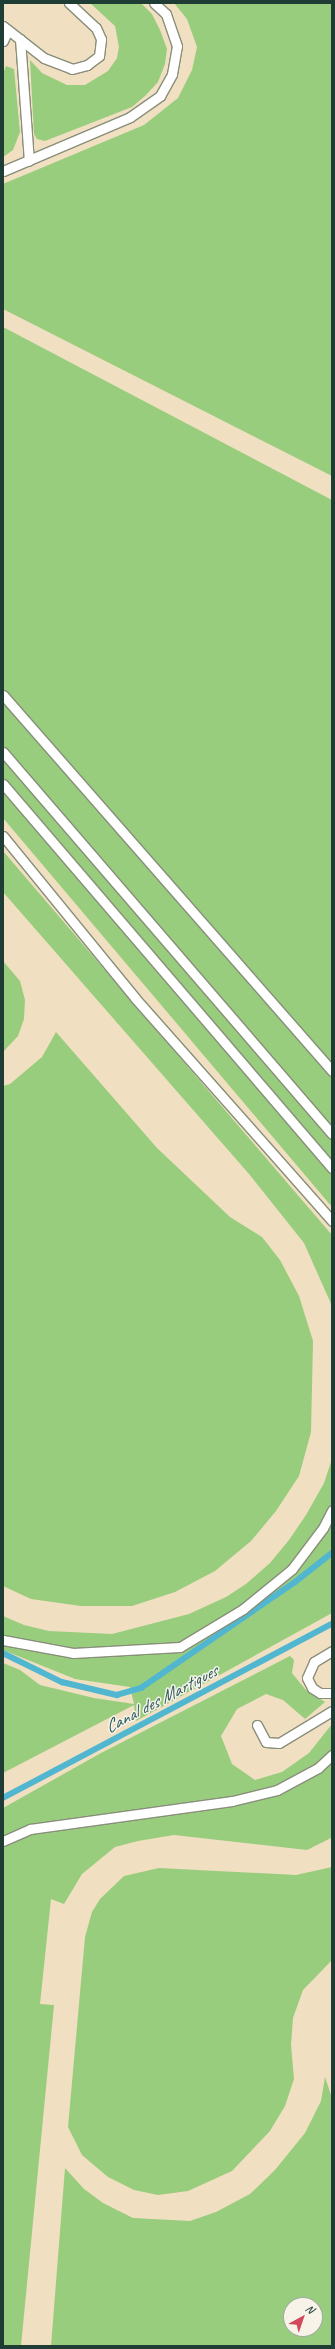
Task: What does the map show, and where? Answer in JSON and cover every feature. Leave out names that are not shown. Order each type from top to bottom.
[{"type":"lane","points":[[3,42],[5,28],[44,58],[72,69],[87,65],[99,56],[101,39],[96,28],[69,3]]},
{"type":"lane","points":[[3,171],[130,117],[160,96],[172,74],[177,46],[166,14],[154,3]]},
{"type":"lane","points":[[20,39],[29,161]]},
{"type":"lane","points":[[3,695],[332,1071]]},
{"type":"lane","points":[[3,752],[332,1134]]},
{"type":"lane","points":[[3,784],[332,1168]]},
{"type":"lane","points":[[3,836],[136,998],[332,1221]]},
{"type":"lane","points":[[3,1640],[73,1653],[180,1647],[244,1609],[292,1569],[323,1528],[332,1510]]},
{"type":"lane","points":[[332,1651],[314,1662],[308,1678],[312,1688],[320,1693],[332,1693]]},
{"type":"lane","points":[[257,1724],[266,1742],[279,1743],[332,1711]]},
{"type":"lane","points":[[3,1841],[30,1829],[232,1801],[276,1790],[318,1768],[332,1755]]},
{"type":"green space","points":[[90,3],[141,3],[152,14],[167,49],[165,64],[158,82],[132,107],[45,141],[37,139],[34,134],[30,60],[42,73],[67,85],[85,85],[108,71],[117,58],[119,47],[115,26]]},
{"type":"green space","points":[[174,3],[332,3],[332,476],[3,309],[3,184],[144,125],[178,98],[192,70],[197,47],[187,19]]},
{"type":"green space","points":[[6,66],[14,69],[20,132],[13,150],[3,157],[3,74]]},
{"type":"green space","points":[[3,327],[332,500],[332,1207],[3,818]]},
{"type":"green space","points":[[3,851],[332,1235],[332,1306],[304,1243],[249,1174],[3,892]]},
{"type":"green space","points":[[3,961],[20,981],[25,1000],[24,1019],[18,1036],[3,1052]]},
{"type":"green space","points":[[56,1032],[157,1148],[230,1217],[262,1237],[280,1260],[299,1296],[313,1341],[311,1432],[299,1476],[276,1511],[251,1541],[215,1571],[175,1592],[132,1606],[81,1606],[31,1599],[3,1586],[3,1086],[10,1084],[42,1057]]},
{"type":"green space","points":[[332,1459],[332,1613],[136,1721],[134,1705],[3,1773],[3,1663],[20,1670],[40,1685],[94,1698],[134,1704],[130,1687],[75,1679],[3,1650],[3,1616],[24,1625],[49,1631],[112,1634],[189,1614],[226,1597],[246,1584],[270,1563],[289,1540],[306,1515],[324,1483]]},
{"type":"green space","points":[[290,1656],[294,1660],[292,1673],[305,1689],[325,1702],[305,1719],[283,1700],[266,1694],[237,1709],[221,1736],[232,1764],[255,1780],[282,1772],[309,1753],[332,1724],[331,1838],[307,1850],[174,1835],[138,1841],[115,1847],[82,1874],[64,1904],[51,1899],[40,2004],[54,2005],[21,2346],[3,2346],[3,1808],[101,1753]]},
{"type":"green space","points":[[332,1867],[332,1960],[303,1990],[293,2018],[291,2045],[294,2079],[285,2106],[270,2131],[232,2171],[188,2191],[158,2195],[134,2190],[108,2177],[82,2155],[68,2127],[85,1937],[92,1912],[100,1899],[124,1876],[159,1868],[296,1875]]},
{"type":"green space","points":[[325,2077],[332,2098],[332,2346],[51,2346],[65,2168],[84,2189],[103,2203],[133,2218],[190,2221],[216,2212],[250,2194],[275,2170],[305,2133],[321,2101]]},
{"type":"waterway","points":[[3,1653],[62,1682],[117,1695],[141,1688],[294,1583],[332,1553]]},
{"type":"waterway","name":"Canal des Martigues","points":[[3,1798],[332,1624]]}]
